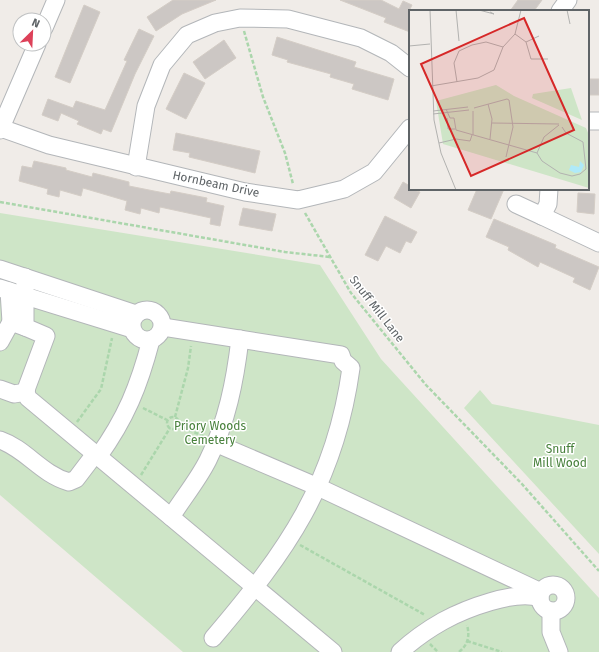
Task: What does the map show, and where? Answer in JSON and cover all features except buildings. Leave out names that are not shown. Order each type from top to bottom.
[{"type":"street","points":[[51,12],[56,0]]},
{"type":"street","points":[[561,10],[568,0]]},
{"type":"street","points":[[136,166],[146,106],[162,65],[187,36],[215,23],[240,18],[288,19],[361,38],[391,54],[409,67]]},
{"type":"street","points":[[0,129],[34,52]]},
{"type":"street","name":"Hornbeam Drive","points":[[0,129],[49,145],[245,192],[298,200],[344,189],[374,172],[409,129]]},
{"type":"street","points":[[542,216],[548,204],[549,190]]},
{"type":"street","points":[[516,204],[599,243]]},
{"type":"street","points":[[0,269],[25,277],[134,322]]},
{"type":"street","points":[[11,292],[25,277]]},
{"type":"street","points":[[11,292],[18,319],[46,336],[26,392],[28,398],[333,652]]},
{"type":"street","points":[[11,292],[114,323],[134,322]]},
{"type":"street","points":[[0,440],[12,446],[55,479],[69,482],[76,479],[114,435],[132,403],[143,372],[151,340],[160,334],[163,327],[160,316],[153,311],[143,310],[134,322]]},
{"type":"street","points":[[0,342],[18,319]]},
{"type":"street","points":[[134,322],[139,338],[151,340]]},
{"type":"street","points":[[163,327],[341,355],[342,361],[351,368],[346,402],[339,431],[318,487],[289,539],[256,588],[213,638]]},
{"type":"street","points":[[171,517],[207,461],[224,422],[231,394],[240,339]]},
{"type":"street","points":[[0,389],[14,394],[26,392]]},
{"type":"street","points":[[215,443],[318,487],[540,595]]},
{"type":"street","points":[[555,585],[562,589],[566,596],[565,605],[559,610],[551,612],[543,608],[540,595],[547,586],[555,585]]},
{"type":"street","points":[[400,652],[414,639],[439,623],[457,615],[504,599],[540,595]]},
{"type":"street","points":[[551,612],[551,632],[558,652]]},
{"type":"path","name":"Snuff Mill Lane","points":[[240,18],[263,97],[284,153],[298,200],[351,293],[426,385],[522,484],[599,571]]},
{"type":"path","points":[[0,202],[285,252],[330,257]]},
{"type":"path","points":[[69,433],[101,389],[114,323]]},
{"type":"path","points":[[175,417],[188,368],[194,332]]},
{"type":"path","points":[[132,403],[167,420]]},
{"type":"path","points":[[167,420],[175,417]]},
{"type":"path","points":[[175,417],[179,422],[178,425]]},
{"type":"path","points":[[167,420],[166,424],[170,428]]},
{"type":"path","points":[[178,425],[215,443]]},
{"type":"path","points":[[134,486],[170,428],[174,428],[178,425]]},
{"type":"path","points":[[289,539],[439,623]]},
{"type":"path","points":[[457,615],[467,625],[468,632],[467,641],[464,648],[459,652]]},
{"type":"path","points":[[467,641],[502,652]]},
{"type":"green space","name":"Priory Woods Cemetery","points":[[0,213],[320,265],[381,359],[599,598],[599,652],[183,652],[0,495]]},
{"type":"green space","name":"Snuff Mill Wood","points":[[480,390],[492,404],[599,425],[599,554],[464,408]]}]
